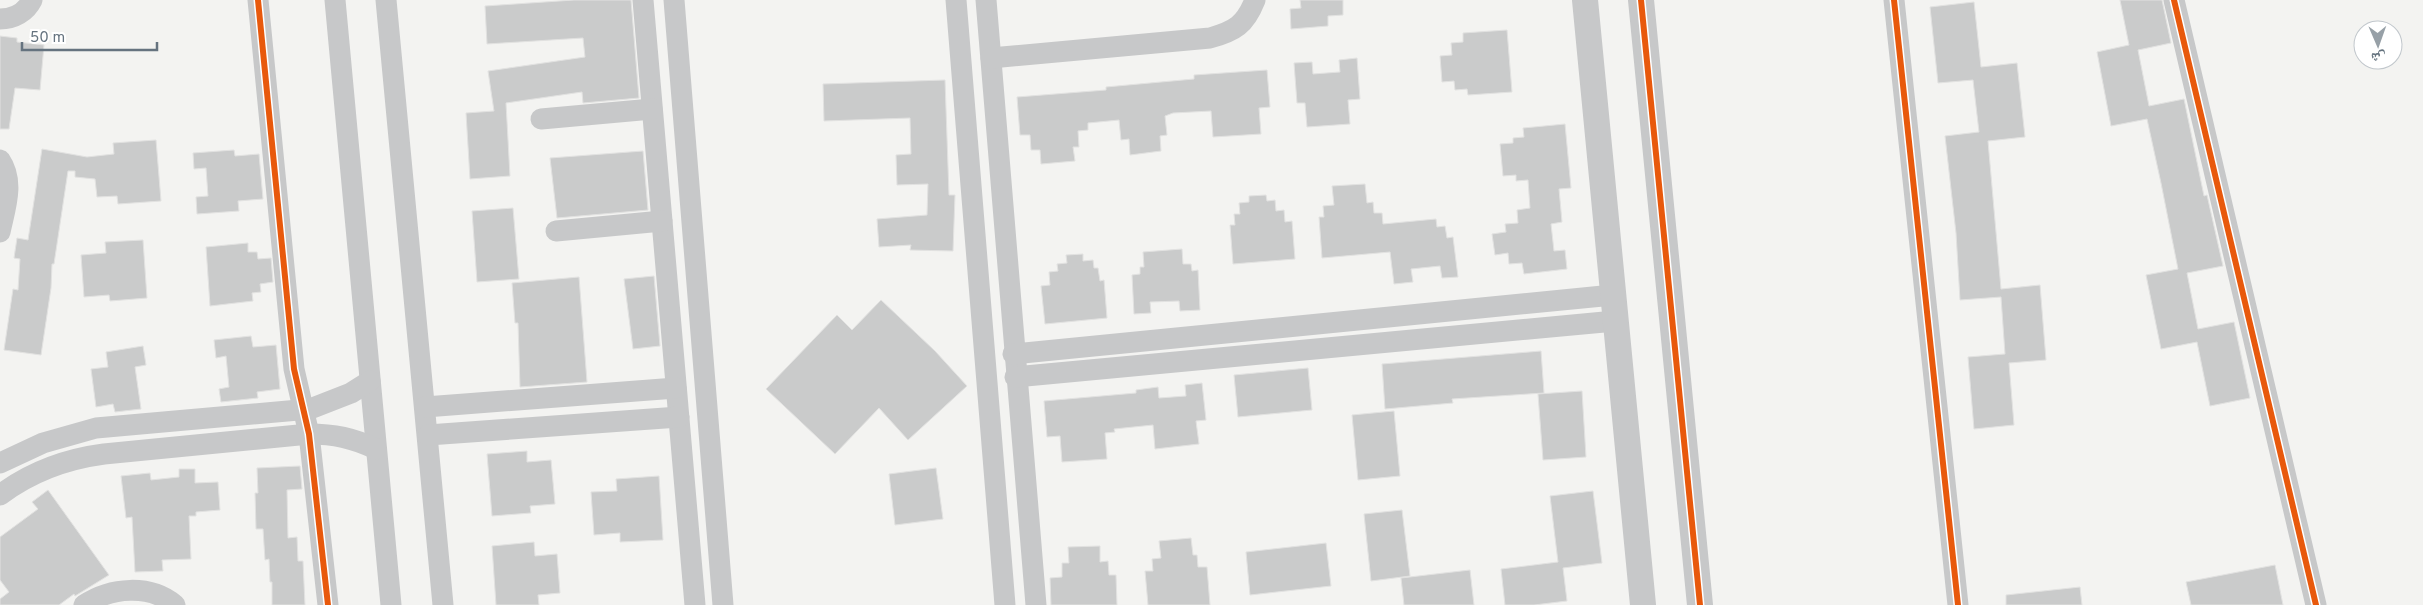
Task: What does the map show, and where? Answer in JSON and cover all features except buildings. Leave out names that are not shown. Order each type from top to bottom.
[{"type":"street","points":[[0,19],[8,19],[20,14],[32,0]]},
{"type":"street","points":[[258,0],[294,369],[309,434],[328,605]]},
{"type":"street","points":[[335,0],[390,605]]},
{"type":"street","points":[[386,0],[443,605]]},
{"type":"street","points":[[643,0],[695,605]]},
{"type":"street","points":[[674,0],[724,605]]},
{"type":"street","points":[[956,0],[1005,605]]},
{"type":"street","points":[[986,0],[1015,377],[1036,605]]},
{"type":"street","points":[[991,58],[1210,38],[1232,32],[1248,17],[1255,0]]},
{"type":"street","points":[[1585,0],[1643,605]]},
{"type":"street","points":[[1642,0],[1700,605]]},
{"type":"street","points":[[1894,0],[1958,605]]},
{"type":"street","points":[[2174,0],[2316,605]]},
{"type":"street","points":[[541,119],[652,109]]},
{"type":"street","points":[[0,160],[6,170],[9,187],[0,232]]},
{"type":"street","points":[[658,173],[688,170]]},
{"type":"street","points":[[556,231],[662,221]]},
{"type":"street","points":[[1014,354],[1613,295]]},
{"type":"street","points":[[1015,377],[1615,321]]},
{"type":"street","points":[[0,463],[29,448],[62,436],[96,428],[303,409],[331,402],[351,393],[370,381]]},
{"type":"street","points":[[425,407],[676,388]]},
{"type":"street","points":[[428,435],[679,417]]},
{"type":"street","points":[[158,423],[161,447]]},
{"type":"street","points":[[0,495],[39,471],[74,458],[161,447],[309,434],[334,434],[356,440],[376,449]]},
{"type":"street","points":[[84,605],[114,592],[137,590],[152,591],[165,597],[175,605]]},
{"type":"cycle path","points":[[258,0],[294,369],[309,434],[328,605]]},
{"type":"cycle path","points":[[1641,0],[1700,605]]},
{"type":"cycle path","points":[[1894,0],[1958,605]]},
{"type":"cycle path","points":[[2174,0],[2316,605]]}]
